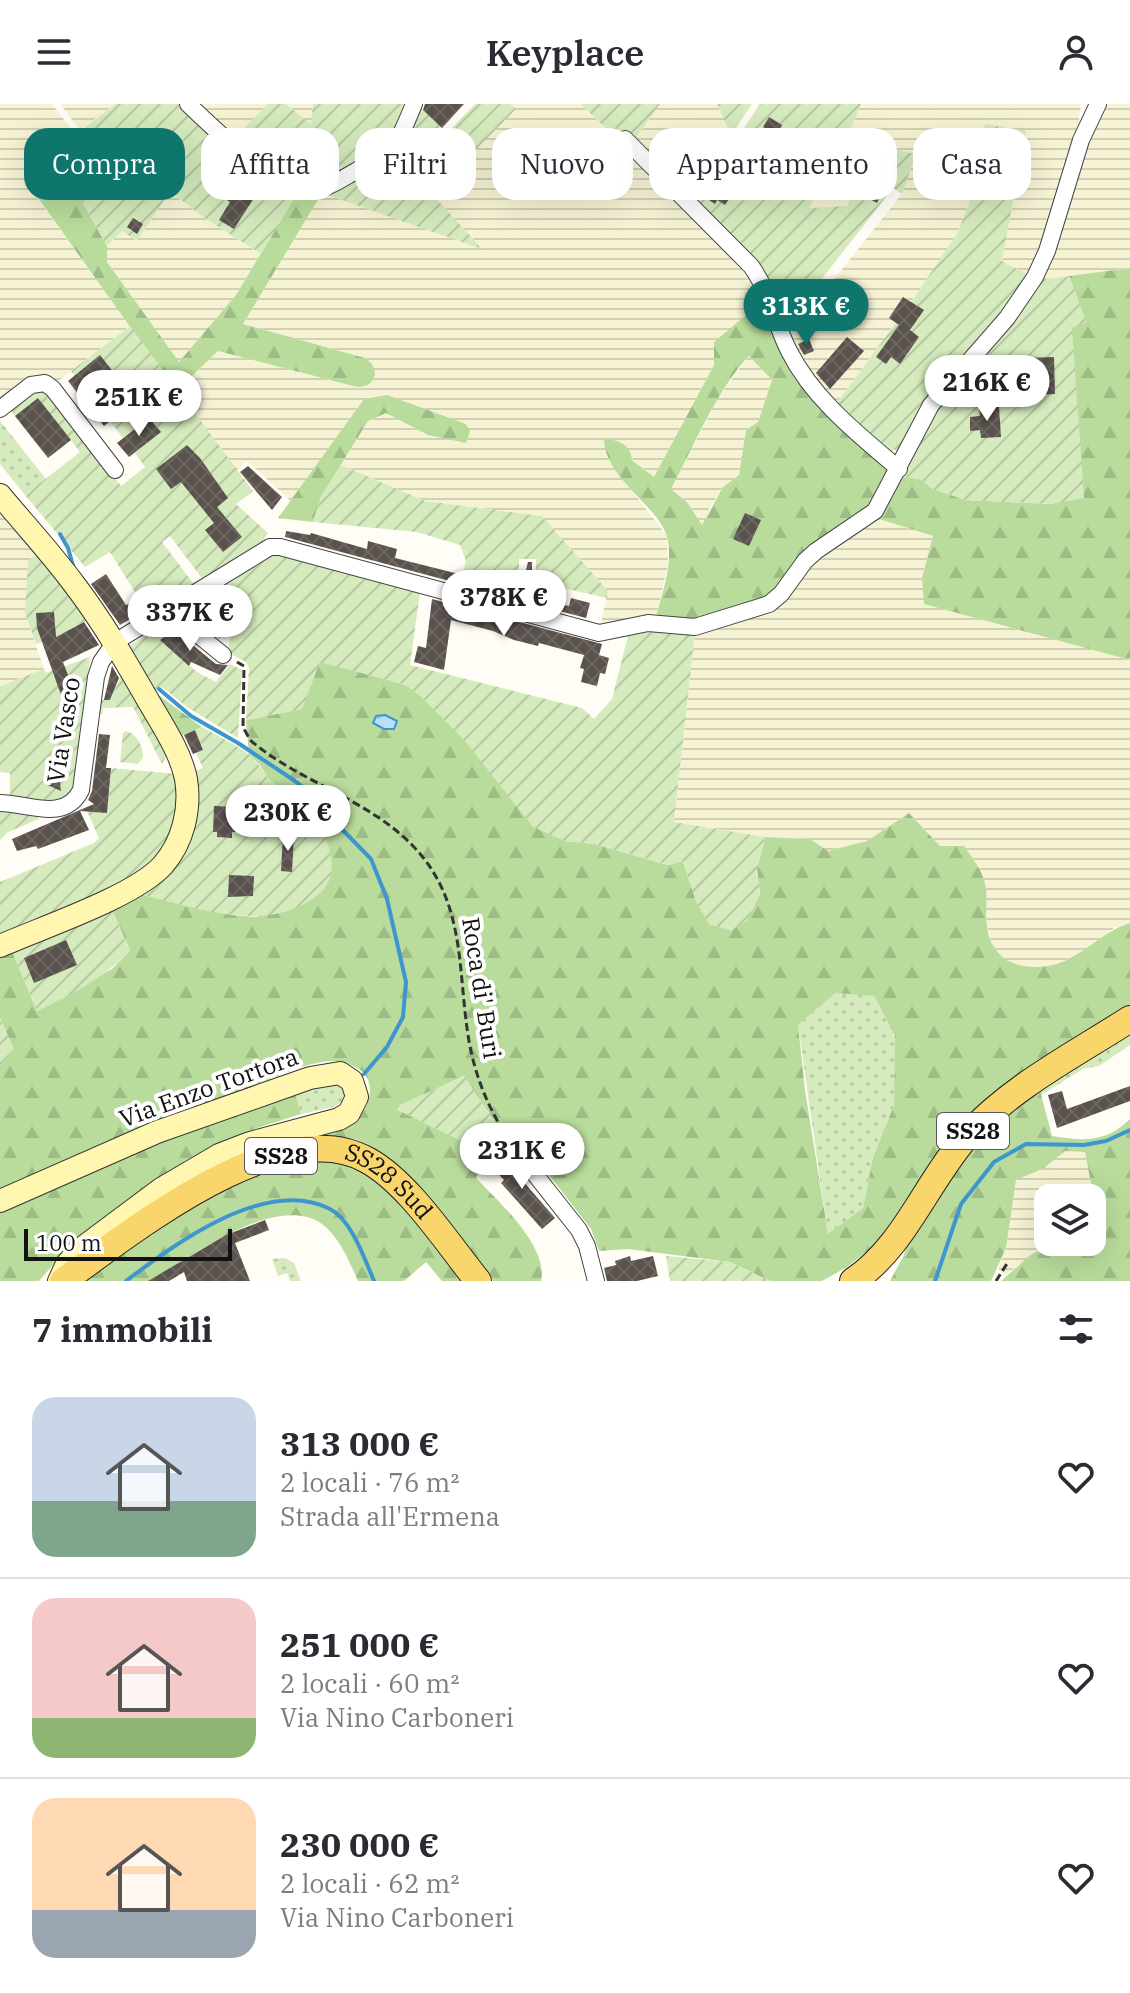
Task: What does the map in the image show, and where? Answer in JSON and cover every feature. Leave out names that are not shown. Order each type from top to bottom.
[{"type":"main road","points":[[0,495],[73,583],[115,642],[161,722],[187,784],[181,835],[164,863],[136,886],[0,946]]},
{"type":"main road","name":"SS28","points":[[853,1281],[884,1255],[948,1161],[976,1127],[1023,1088],[1130,1019]]},
{"type":"main road","name":"Via Enzo Tortora","points":[[0,1201],[157,1132],[310,1078],[340,1073],[352,1081],[357,1097],[349,1113],[339,1119],[235,1148],[180,1177],[78,1251],[67,1264],[61,1281]]},
{"type":"main road","name":"SS28 Sud","points":[[61,1281],[181,1198],[221,1176],[271,1159],[323,1149],[359,1155],[390,1176],[478,1281]]},
{"type":"street","points":[[188,104],[222,137],[281,182],[295,190],[307,191],[337,181],[393,148],[414,104]]},
{"type":"street","points":[[115,642],[262,551],[275,546],[599,633],[648,623],[695,627],[774,601],[811,555],[875,511],[931,405],[1007,318],[1035,277],[1047,251],[1081,140],[1098,104]]},
{"type":"street","points":[[633,147],[751,266],[764,287],[785,344],[806,380],[820,397],[899,469]]},
{"type":"street","points":[[0,409],[31,385],[45,383],[53,389],[115,470]]},
{"type":"street","points":[[169,611],[223,655]]},
{"type":"street","name":"Via Vasco","points":[[0,803],[48,810],[78,797],[96,677],[101,662],[115,642]]},
{"type":"street","points":[[511,1144],[579,1230],[587,1246],[596,1281]]},
{"type":"path","name":"Roca di' Buri","points":[[223,655],[244,666],[243,727],[250,740],[384,821],[414,847],[444,893],[460,950],[474,1064],[493,1114],[511,1144]]},
{"type":"path","points":[[996,1281],[1008,1262]]},
{"type":"shaded area","points":[[0,104],[52,104],[70,128],[24,128],[24,200],[39,200],[130,326],[57,382],[35,374],[0,398]]},
{"type":"shaded area","points":[[60,104],[115,104],[83,128],[78,128]]},
{"type":"shaded area","points":[[193,104],[268,104],[244,128],[219,128]]},
{"type":"shaded area","points":[[286,104],[313,104],[312,125]]},
{"type":"shaded area","points":[[511,104],[581,104],[605,128],[497,128],[515,110]]},
{"type":"shaded area","points":[[660,104],[717,104],[728,128],[649,128],[649,156],[634,141]]},
{"type":"shaded area","points":[[861,104],[1081,104],[1077,137],[1031,276],[1002,261],[1013,200],[1031,200],[1031,128],[913,128],[913,153],[897,150],[897,128],[851,128]]},
{"type":"shaded area","points":[[1103,104],[1130,104],[1130,268],[1038,280],[1074,168]]},
{"type":"shaded area","points":[[492,133],[492,200],[633,200],[633,155],[649,171],[649,200],[678,200],[741,262],[764,300],[715,342],[714,365],[654,477],[632,459],[608,460],[667,536],[668,565],[656,617],[600,627],[608,591],[542,516],[425,501],[341,465],[368,421],[386,413],[428,435],[364,399],[291,501],[247,461],[237,470],[176,391],[218,351],[357,387],[365,358],[243,324],[318,200],[339,199],[480,247],[437,200],[476,200],[476,149]]},
{"type":"shaded area","points":[[913,163],[913,200],[971,200],[944,256],[836,404],[821,390],[788,337],[902,194]]},
{"type":"shaded area","points":[[163,200],[181,200],[261,254],[236,295],[179,363],[107,262],[107,246],[122,231],[137,240]]},
{"type":"shaded area","points":[[812,200],[850,200],[847,206],[808,208]]},
{"type":"shaded area","points":[[749,356],[772,380],[758,422],[746,431],[739,475],[723,487],[709,509],[703,527],[687,502],[671,489],[718,398]]},
{"type":"shaded area","points":[[0,510],[37,554],[25,613],[44,669],[0,686]]},
{"type":"shaded area","points":[[876,518],[933,536],[922,578],[925,604],[1130,660],[1130,923],[1114,928],[1078,956],[1032,968],[1009,963],[993,949],[987,926],[985,883],[976,863],[964,846],[940,846],[909,813],[867,841],[828,851],[810,839],[765,837],[674,822],[695,633],[805,569]]},
{"type":"shaded area","points":[[1065,1151],[1085,1152],[1091,1184],[1034,1184],[1034,1255],[1005,1275],[998,1268],[1006,1248],[1016,1179],[1044,1168]]},
{"type":"green space","points":[[115,104],[182,104],[212,128],[201,128],[201,200],[293,200],[261,254],[181,200],[185,200],[185,128],[84,128]]},
{"type":"green space","points":[[268,104],[286,104],[311,124],[313,104],[409,104],[399,128],[355,128],[355,165],[339,175],[339,128],[244,128]]},
{"type":"green space","points":[[475,104],[511,104],[516,109],[497,128],[492,128],[492,133],[476,149],[476,128],[452,128]]},
{"type":"green space","points":[[581,104],[660,104],[634,141],[633,128],[606,128]]},
{"type":"green space","points":[[717,104],[752,104],[736,128],[728,128]]},
{"type":"green space","points":[[760,104],[861,104],[851,128],[744,128]]},
{"type":"green space","points":[[418,105],[442,128],[408,128]]},
{"type":"green space","points":[[985,124],[1008,128],[984,128]]},
{"type":"green space","points":[[897,150],[913,153],[913,163],[902,194],[897,191]]},
{"type":"green space","points":[[355,174],[355,200],[437,200],[482,249],[339,199],[339,183]]},
{"type":"green space","points":[[40,200],[81,200],[107,246],[107,262],[179,362],[236,295],[293,200],[318,200],[243,324],[365,358],[375,372],[373,380],[357,387],[218,351],[176,391]]},
{"type":"green space","points":[[81,200],[164,200],[137,241],[122,231],[107,246]]},
{"type":"green space","points":[[813,200],[809,208],[847,206],[850,200],[884,200],[784,327],[769,285],[695,202]]},
{"type":"green space","points":[[970,200],[1013,200],[1002,261],[1031,276],[900,455],[894,449],[889,454],[836,404],[958,232]]},
{"type":"green space","points":[[1130,268],[1130,660],[924,604],[922,578],[933,536],[876,518],[901,476],[920,479],[933,489],[966,500],[1052,504],[1072,327],[1086,322],[1069,276]]},
{"type":"green space","points":[[1069,276],[1086,322],[1072,328],[1084,498],[1052,504],[966,500],[933,489],[920,479],[901,476],[927,421],[1038,280]]},
{"type":"green space","points":[[764,300],[780,346],[892,471],[874,505],[771,597],[698,622],[656,617],[668,567],[667,537],[654,514],[613,467],[604,439],[623,444],[632,460],[654,477],[714,365],[714,342]],"holes":[[[749,356],[772,380],[758,422],[746,430],[739,475],[723,487],[702,525],[687,502],[671,489],[716,402]]]},
{"type":"green space","points":[[130,326],[253,491],[236,504],[268,533],[259,546],[204,581],[170,536],[162,542],[196,587],[174,601],[169,589],[140,600],[110,552],[85,567],[25,495],[80,452],[38,398],[15,416],[10,409],[33,390],[49,392],[121,486],[145,467],[135,453],[160,432],[149,418],[123,438],[71,371]]},
{"type":"green space","points":[[387,395],[466,424],[470,431],[466,443],[428,435],[386,413],[368,421],[321,497],[313,522],[278,518],[364,399]]},
{"type":"green space","points":[[0,421],[46,479],[25,495],[0,464]]},
{"type":"green space","points":[[341,465],[425,501],[542,516],[608,591],[607,598],[536,582],[536,559],[519,559],[519,583],[513,604],[459,587],[466,561],[460,545],[417,532],[313,522],[321,497]]},
{"type":"green space","points":[[279,553],[420,592],[410,665],[582,708],[594,719],[612,699],[629,632],[645,628],[695,633],[674,822],[765,837],[757,869],[760,895],[747,921],[732,931],[709,924],[696,901],[683,861],[669,865],[595,844],[565,841],[533,827],[465,741],[406,685],[320,662],[302,709],[246,720],[249,668],[246,662],[227,652],[235,616],[224,587],[269,555]]},
{"type":"green space","points":[[37,554],[89,619],[36,644],[25,613],[28,561]]},
{"type":"green space","points":[[168,620],[177,628],[160,640],[197,672],[216,682],[230,664],[242,670],[238,738],[187,707],[162,687],[154,692],[128,647]]},
{"type":"green space","points":[[90,657],[76,790],[55,804],[10,799],[10,773],[0,772],[0,686],[44,669],[46,673]]},
{"type":"green space","points":[[320,661],[406,685],[423,698],[565,841],[595,844],[668,865],[683,861],[696,901],[710,924],[732,930],[760,895],[757,869],[765,837],[810,839],[828,851],[867,841],[909,813],[940,846],[964,846],[973,859],[985,883],[986,921],[990,938],[1002,956],[1011,962],[1032,967],[1056,964],[1130,923],[1130,1009],[940,1152],[875,1245],[847,1267],[822,1281],[770,1281],[730,1262],[628,1249],[599,1251],[591,1229],[525,1144],[504,1136],[464,1076],[394,1108],[487,1153],[476,1178],[520,1225],[537,1254],[541,1268],[541,1281],[493,1281],[431,1202],[376,1149],[346,1137],[309,1139],[332,1134],[351,1125],[367,1105],[370,1088],[364,1073],[353,1066],[334,1061],[289,1072],[154,1124],[0,1191],[0,1065],[14,1050],[0,1018],[0,956],[12,951],[37,1011],[112,969],[130,950],[111,908],[139,894],[232,915],[257,917],[329,848],[309,811],[295,796],[270,781],[249,754],[246,720],[301,709]],"holes":[[[835,993],[874,996],[895,1035],[894,1105],[873,1157],[863,1208],[828,1234],[798,1025]]]},
{"type":"green space","points":[[123,672],[167,754],[162,764],[133,707],[103,708],[102,714],[97,716],[99,700],[110,700]]},
{"type":"green space","points":[[154,692],[202,727],[179,737]]},
{"type":"green space","points":[[202,727],[250,755],[271,781],[303,805],[320,828],[327,841],[332,869],[329,881],[321,892],[307,902],[272,915],[239,915],[139,894],[153,885],[194,772],[203,768],[196,753],[203,749],[195,730]]},
{"type":"green space","points":[[126,731],[141,745],[143,757],[138,764],[120,762],[123,733]]},
{"type":"green space","points":[[111,768],[177,774],[180,805],[170,841],[137,877],[0,936],[0,882],[94,843],[99,838],[87,811],[107,812]]},
{"type":"green space","points":[[0,807],[36,813],[39,819],[8,832],[0,840]]},
{"type":"green space","points":[[111,908],[130,950],[98,978],[37,1011],[12,951]]},
{"type":"green space","points":[[835,992],[874,996],[896,1036],[894,1105],[873,1157],[863,1208],[828,1235],[798,1025]]},
{"type":"green space","points":[[0,1018],[14,1050],[0,1065]]},
{"type":"green space","points":[[1130,1028],[1130,1045],[1099,1066],[1083,1069],[1041,1095],[1039,1087]]},
{"type":"green space","points":[[464,1076],[504,1136],[487,1153],[394,1108]]},
{"type":"green space","points":[[336,1084],[346,1090],[345,1100],[333,1107],[301,1114],[295,1093]]},
{"type":"green space","points":[[1039,1087],[1052,1136],[1094,1138],[1112,1132],[1130,1119],[1130,1281],[1001,1281],[1034,1253],[1034,1256],[1106,1256],[1106,1184],[1091,1184],[1085,1152],[1065,1151],[1044,1168],[1016,1180],[1006,1248],[991,1281],[890,1281],[904,1255],[908,1239],[969,1149]]},
{"type":"green space","points":[[295,1093],[301,1114],[245,1132],[188,1159],[72,1243],[39,1281],[0,1281],[0,1211],[194,1126]]},
{"type":"green space","points":[[312,1160],[350,1166],[383,1184],[420,1224],[464,1281],[442,1281],[426,1262],[404,1281],[358,1281],[343,1250],[322,1224],[307,1217],[289,1215],[233,1232],[152,1280],[80,1281],[199,1197],[257,1173]]},
{"type":"green space","points":[[666,1256],[730,1262],[770,1281],[670,1281]]},
{"type":"green space","points":[[285,1258],[294,1263],[301,1281],[290,1281],[287,1273],[278,1276],[272,1259]]},
{"type":"water","points":[[385,715],[397,721],[394,729],[384,729],[373,723],[376,716]]},
{"type":"building","points":[[425,104],[464,104],[442,128],[423,110]]},
{"type":"building","points":[[769,117],[782,125],[780,128],[763,127]]},
{"type":"building","points":[[227,200],[253,200],[234,229],[219,220],[230,202]]},
{"type":"building","points":[[133,218],[143,224],[137,234],[127,227]]},
{"type":"building","points":[[903,297],[924,310],[910,330],[919,337],[900,364],[891,357],[886,364],[876,357],[899,325],[889,318]]},
{"type":"building","points":[[847,337],[864,351],[830,389],[816,373]]},
{"type":"building","points":[[809,339],[814,351],[804,355],[798,344]]},
{"type":"building","points":[[100,355],[136,401],[104,426],[68,381]]},
{"type":"building","points":[[1054,357],[1055,394],[1027,395],[1025,358]]},
{"type":"building","points":[[38,398],[71,440],[48,458],[15,416]]},
{"type":"building","points":[[999,407],[1001,437],[981,438],[980,430],[970,431],[970,417],[980,416],[979,408]]},
{"type":"building","points":[[149,418],[161,432],[129,457],[117,443]]},
{"type":"building","points":[[187,445],[228,498],[217,507],[242,537],[223,552],[205,530],[214,523],[181,482],[171,489],[156,469]]},
{"type":"building","points":[[248,466],[282,497],[272,510],[240,472]]},
{"type":"building","points":[[745,513],[761,520],[749,546],[733,539]]},
{"type":"building","points":[[286,531],[311,533],[367,549],[368,541],[397,549],[395,558],[459,574],[457,583],[285,537]]},
{"type":"building","points":[[528,562],[532,562],[532,597],[569,606],[571,598],[590,603],[586,618],[518,600]]},
{"type":"building","points":[[106,574],[126,605],[170,589],[172,594],[120,625],[91,584]]},
{"type":"building","points":[[220,590],[227,599],[221,606],[229,612],[220,638],[186,611]]},
{"type":"building","points":[[432,599],[602,644],[599,655],[609,658],[605,674],[600,673],[597,686],[581,682],[584,669],[580,668],[584,655],[514,640],[451,620],[444,670],[414,662],[418,646],[426,648]]},
{"type":"building","points":[[54,612],[56,637],[84,622],[99,645],[63,662],[78,701],[65,706],[37,628],[36,613]]},
{"type":"building","points":[[174,630],[216,664],[228,665],[220,675],[191,662],[189,666],[160,640]]},
{"type":"building","points":[[112,666],[119,678],[110,700],[104,700]]},
{"type":"building","points":[[195,730],[203,750],[193,754],[184,735]]},
{"type":"building","points":[[99,734],[110,735],[106,768],[111,768],[107,813],[80,811],[89,830],[38,849],[36,846],[17,851],[12,839],[94,804],[88,800],[92,791]]},
{"type":"building","points":[[55,752],[66,756],[59,775],[61,791],[43,783]]},
{"type":"building","points":[[214,806],[236,807],[232,838],[217,837],[217,832],[213,832]]},
{"type":"building","points":[[283,835],[294,835],[292,872],[281,871]]},
{"type":"building","points":[[229,875],[254,876],[253,896],[228,897]]},
{"type":"building","points":[[66,940],[77,965],[34,983],[24,958]]},
{"type":"building","points":[[1130,1086],[1130,1101],[1057,1128],[1048,1095],[1062,1091],[1067,1109]]},
{"type":"building","points":[[504,1153],[524,1178],[522,1180],[555,1218],[542,1229],[501,1183],[504,1180],[490,1165]]},
{"type":"building","points":[[265,1220],[269,1230],[235,1243],[250,1281],[187,1281],[184,1272],[169,1281],[148,1281],[226,1235]]},
{"type":"building","points":[[630,1256],[631,1261],[653,1256],[658,1276],[637,1281],[607,1281],[604,1268]]},
{"type":"waterway","points":[[60,534],[74,569]]},
{"type":"waterway","points":[[159,689],[191,716],[238,743],[318,799],[333,820],[371,859],[387,899],[406,982],[403,1017],[387,1047],[364,1074]]},
{"type":"waterway","points":[[935,1281],[961,1204],[994,1162],[1026,1144],[1084,1145],[1106,1141],[1130,1130]]},
{"type":"waterway","points":[[126,1281],[195,1233],[250,1208],[278,1201],[305,1201],[338,1214],[356,1241],[374,1281]]}]
